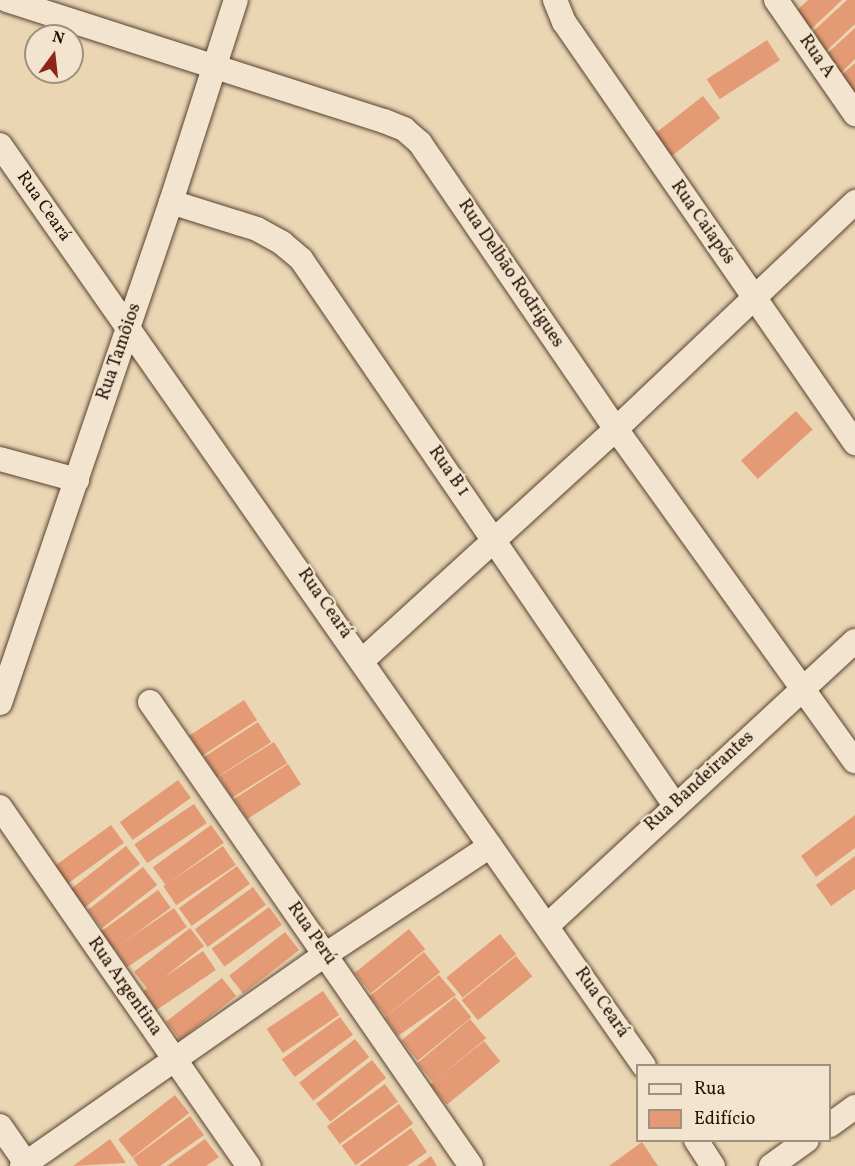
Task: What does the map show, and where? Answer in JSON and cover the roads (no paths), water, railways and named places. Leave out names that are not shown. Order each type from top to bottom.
[{"type":"street","name":"Rua Delbão Rodrigues","points":[[7,0],[213,69],[384,121],[404,129],[420,143],[616,429],[855,761]]},
{"type":"street","name":"Rua Tamôios","points":[[0,703],[171,202],[236,0]]},
{"type":"street","name":"Rua Caiapós","points":[[555,0],[564,22],[855,443]]},
{"type":"street","name":"Rua A","points":[[776,0],[855,114]]},
{"type":"street","name":"Rua Ceará","points":[[0,144],[364,659],[490,846],[643,1064]]},
{"type":"street","name":"Rua B 1","points":[[171,202],[257,230],[282,243],[301,259],[674,804]]},
{"type":"street","points":[[364,659],[616,429],[855,202]]},
{"type":"street","points":[[0,459],[77,480]]},
{"type":"street","name":"Rua Bandeirantes","points":[[548,926],[674,804],[855,641]]},
{"type":"street","name":"Rua Perú","points":[[150,702],[471,1166]]},
{"type":"street","name":"Rua Argentina","points":[[0,807],[249,1166]]},
{"type":"street","points":[[0,1126],[25,1165],[325,955],[490,846]]},
{"type":"street","points":[[831,1124],[855,1107]]},
{"type":"street","points":[[697,1142],[713,1166]]},
{"type":"street","points":[[771,1166],[804,1142]]}]
